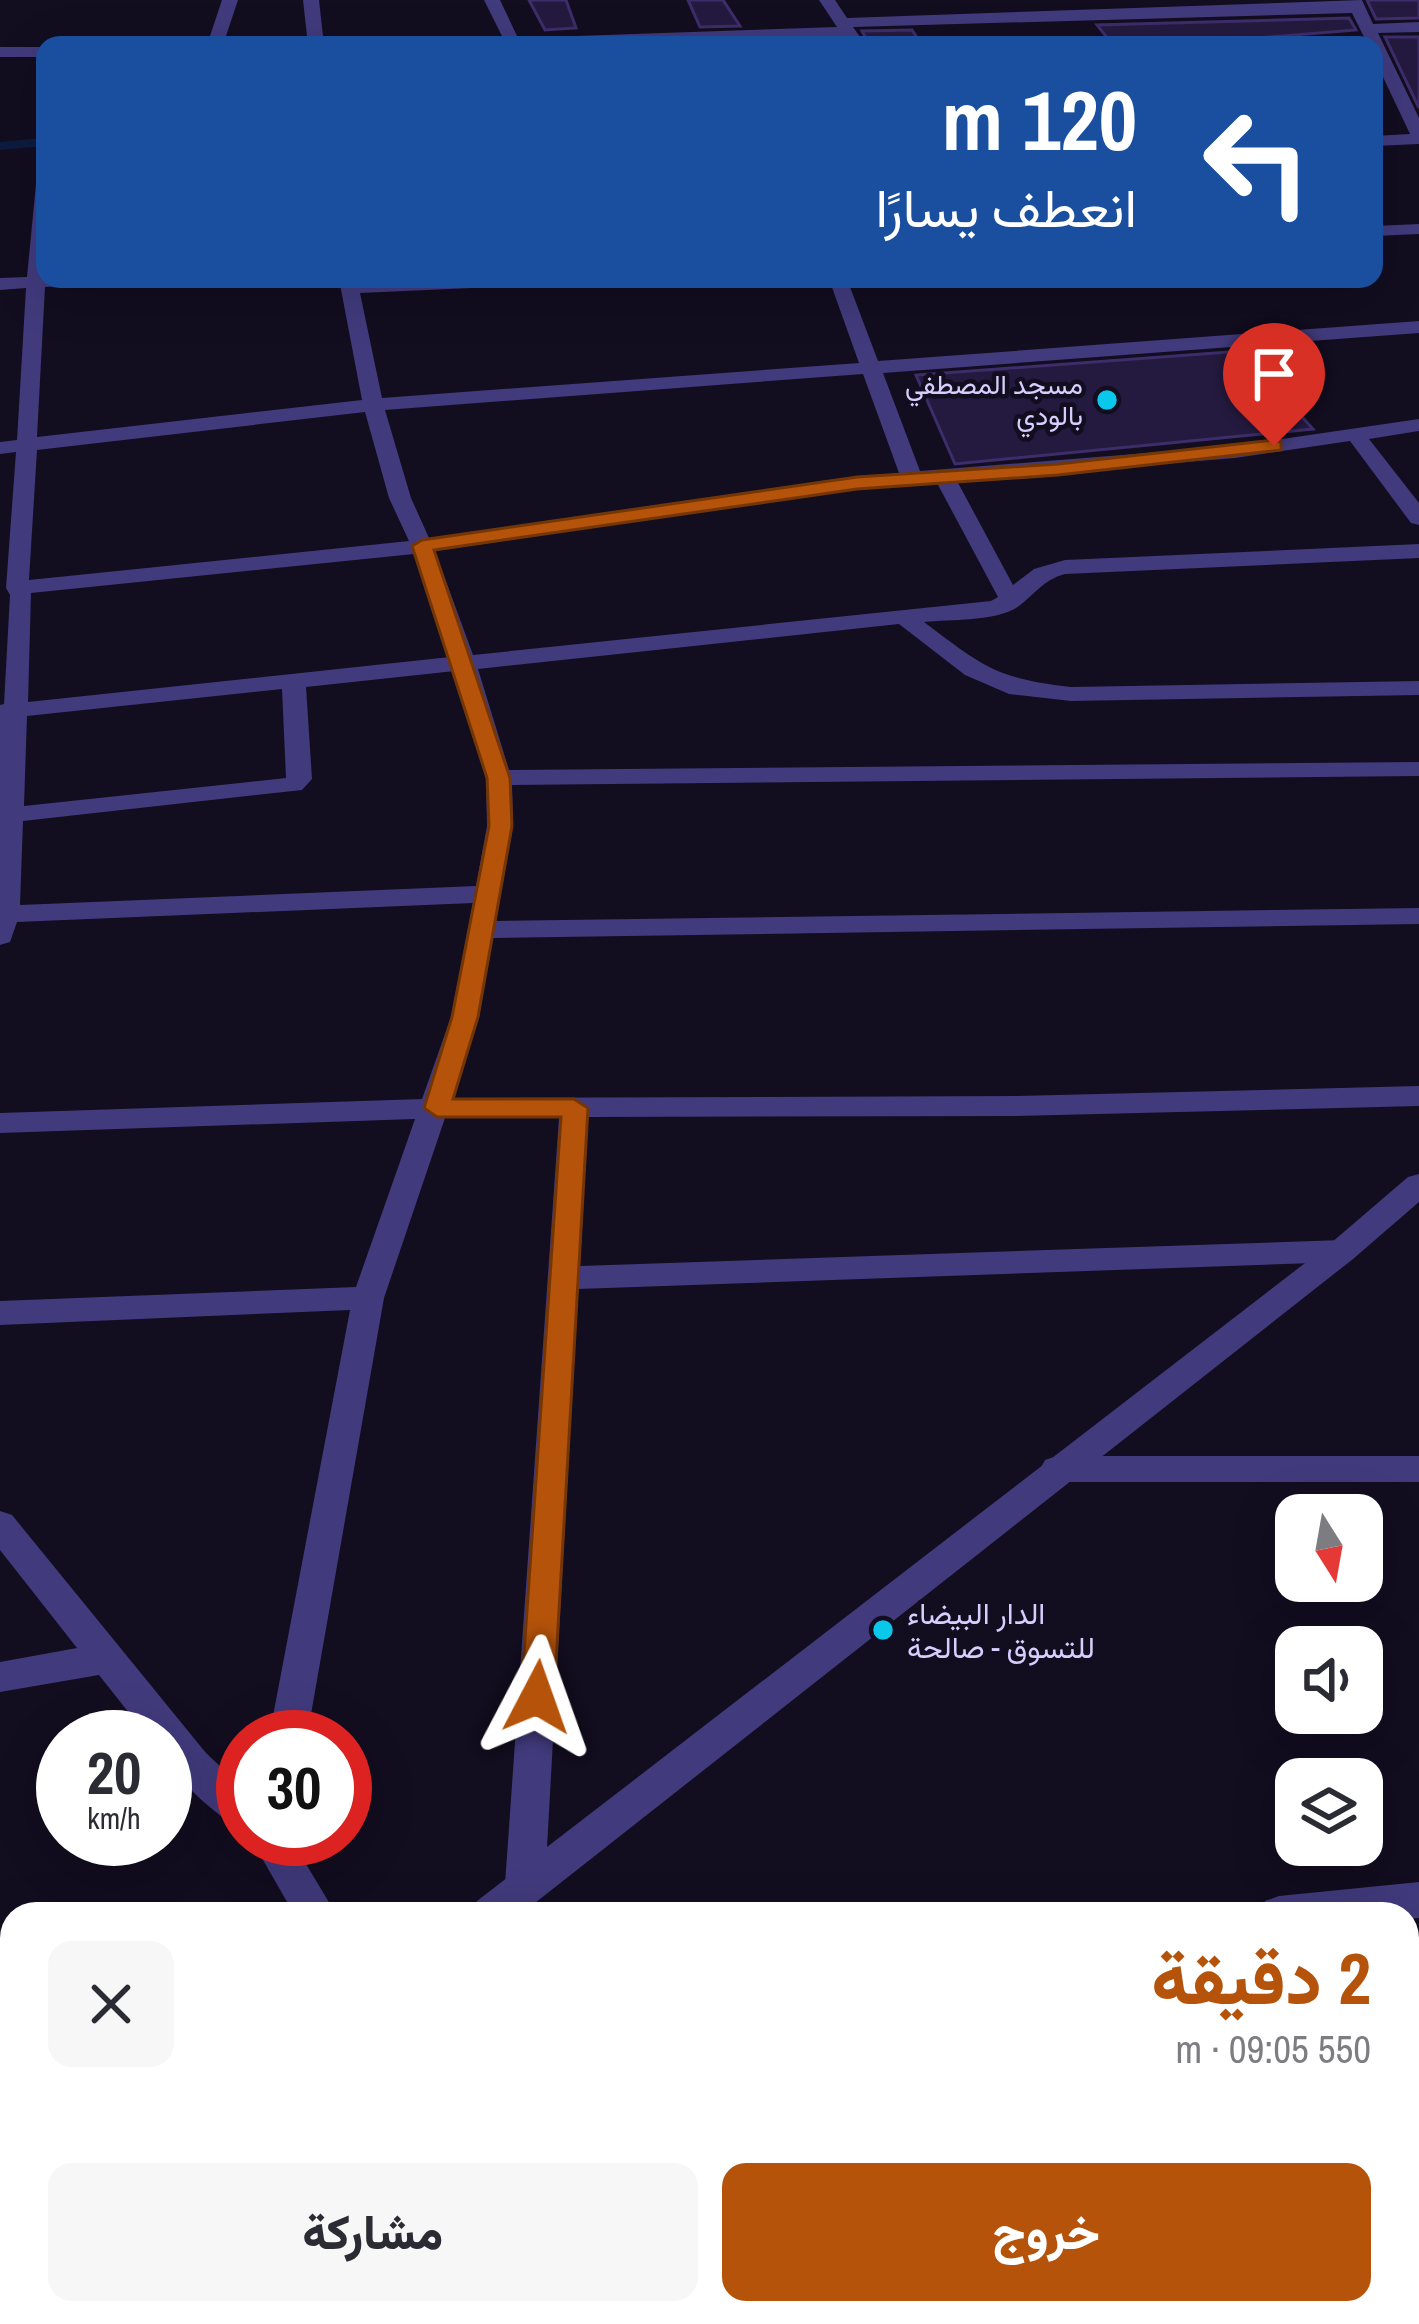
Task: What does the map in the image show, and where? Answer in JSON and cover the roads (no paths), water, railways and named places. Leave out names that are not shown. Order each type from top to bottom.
[{"type":"street","points":[[218,36],[230,0]]},
{"type":"street","points":[[311,0],[315,36]]},
{"type":"street","points":[[492,0],[510,36]]},
{"type":"street","points":[[830,3],[963,1]]},
{"type":"street","points":[[830,3],[850,33]]},
{"type":"street","points":[[749,36],[1240,6],[1356,4],[1372,36]]},
{"type":"street","points":[[1369,28],[1419,27]]},
{"type":"street","points":[[0,52],[36,52]]},
{"type":"street","points":[[1383,67],[1411,96],[1419,137],[1383,140]]},
{"type":"street","points":[[1383,231],[1419,229]]},
{"type":"street","points":[[36,264],[22,334],[29,445],[12,592],[6,711],[9,815],[2,921],[490,893]]},
{"type":"street","points":[[0,284],[34,282]]},
{"type":"street","points":[[293,1710],[368,1298],[465,1017],[500,826],[499,778],[464,663],[400,498],[373,405],[351,288]]},
{"type":"street","points":[[841,288],[911,479]]},
{"type":"street","points":[[0,448],[373,405],[1419,328]]},
{"type":"street","points":[[12,592],[422,546],[911,479],[1235,452],[1419,424]]},
{"type":"street","points":[[1354,434],[1419,518]]},
{"type":"street","points":[[944,477],[1011,601]]},
{"type":"street","points":[[6,711],[998,608],[1039,571],[1064,567],[1419,551]]},
{"type":"street","points":[[904,617],[973,670],[1009,687],[1071,694],[1419,688]]},
{"type":"street","points":[[9,815],[293,785],[299,778],[294,681]]},
{"type":"street","points":[[499,778],[1419,769]]},
{"type":"street","points":[[484,930],[1419,916]]},
{"type":"street","points":[[0,1123],[437,1108],[1016,1106],[1419,1096]]},
{"type":"street","points":[[524,1884],[574,1108]]},
{"type":"street","points":[[504,1902],[1412,1198]]},
{"type":"street","points":[[566,1278],[1342,1251]]},
{"type":"street","points":[[0,1313],[368,1298]]},
{"type":"street","points":[[1057,1469],[1419,1469]]},
{"type":"street","points":[[7,1542],[216,1787]]},
{"type":"street","points":[[0,1677],[106,1658]]},
{"type":"street","points":[[287,1866],[309,1902]]},
{"type":"waterway","points":[[0,146],[36,143]]},
{"type":"place","name":"مسجد المصطفي بالودي","points":[[1107,400]]},
{"type":"place","name":"الدار البيضاء للتسوق - صالحة","points":[[883,1630]]}]
